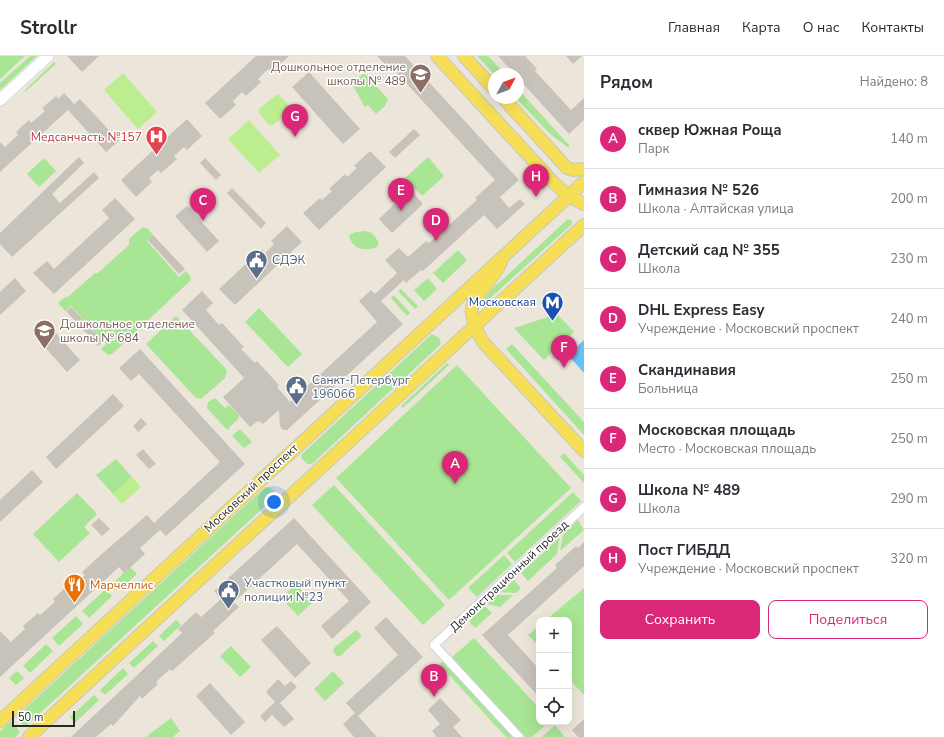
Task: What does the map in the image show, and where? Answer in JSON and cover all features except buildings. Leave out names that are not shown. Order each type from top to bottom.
[{"type":"main road","points":[[437,56],[546,174],[568,196],[584,204]]},
{"type":"main road","points":[[464,56],[488,82]]},
{"type":"main road","points":[[508,104],[567,168],[574,170],[584,169]]},
{"type":"main road","name":"Московский проспект","points":[[0,721],[432,320],[584,182]]},
{"type":"main road","points":[[29,737],[584,225]]},
{"type":"main road","name":"Московский проспект","points":[[474,326],[471,307],[475,299],[494,277],[503,257]]},
{"type":"main road","points":[[474,326],[484,342],[584,450]]},
{"type":"street","points":[[0,100],[48,56]]},
{"type":"street","name":"Демонстрационный проезд","points":[[519,737],[434,644],[584,507]]},
{"type":"green space","points":[[0,56],[25,56],[0,79]]},
{"type":"green space","points":[[30,56],[37,56],[0,90],[0,83]]},
{"type":"green space","points":[[477,56],[488,56],[499,68],[488,68]]},
{"type":"green space","points":[[54,62],[56,64],[23,92]]},
{"type":"green space","points":[[123,73],[157,112],[138,129],[104,90]]},
{"type":"green space","points":[[364,73],[388,99],[385,106],[376,114],[368,105],[365,107],[352,84]]},
{"type":"green space","points":[[276,95],[279,95],[290,106],[289,111],[273,125],[269,125],[259,113],[259,109]]},
{"type":"green space","points":[[524,96],[569,145],[569,148],[550,134],[522,104],[524,104]]},
{"type":"green space","points":[[249,120],[280,155],[259,173],[228,139]]},
{"type":"green space","points":[[428,157],[444,176],[422,196],[405,178]]},
{"type":"green space","points":[[44,158],[56,171],[39,187],[27,174]]},
{"type":"green space","points":[[568,219],[572,221],[572,224],[486,302],[485,299],[490,291]]},
{"type":"green space","points":[[143,227],[148,229],[153,235],[147,241],[179,277],[186,271],[191,277],[190,281],[112,354],[108,355],[101,349],[106,344],[71,306],[65,311],[58,303],[69,296],[95,273],[98,273],[129,245],[129,239]]},
{"type":"green space","points":[[365,231],[372,233],[378,241],[378,246],[365,249],[353,244],[349,235],[356,232]]},
{"type":"green space","points":[[458,250],[467,260],[443,283],[433,273]]},
{"type":"green space","points":[[428,278],[437,289],[424,301],[414,290]]},
{"type":"green space","points":[[401,289],[418,306],[415,309],[398,291]]},
{"type":"green space","points":[[394,295],[410,313],[407,316],[391,298]]},
{"type":"green space","points":[[259,308],[302,354],[288,367],[245,322]]},
{"type":"green space","points":[[557,314],[574,332],[544,360],[514,328]]},
{"type":"green space","points":[[176,316],[227,370],[225,378],[201,399],[196,398],[146,344]]},
{"type":"green space","points":[[432,334],[439,338],[441,344],[312,464],[307,464],[301,458],[302,454]]},
{"type":"green space","points":[[512,344],[584,422],[584,435],[506,349]]},
{"type":"green space","points":[[447,363],[449,365],[403,408],[401,406]]},
{"type":"green space","points":[[457,365],[571,488],[449,600],[336,478]]},
{"type":"green space","points":[[215,398],[225,408],[229,405],[239,415],[238,419],[227,430],[207,408],[208,402]]},
{"type":"green space","points":[[240,429],[252,442],[244,448],[232,436]]},
{"type":"green space","points":[[564,453],[584,475],[584,483],[560,457]]},
{"type":"green space","points":[[116,459],[132,477],[113,494],[96,475]]},
{"type":"green space","points":[[132,477],[141,487],[122,504],[113,494]]},
{"type":"green space","points":[[334,485],[445,605],[423,625],[312,505]]},
{"type":"green space","points":[[265,487],[269,487],[274,491],[274,498],[25,727],[16,717]]},
{"type":"green space","points":[[573,492],[581,501],[515,562],[507,553]]},
{"type":"green space","points":[[77,493],[97,514],[84,527],[90,533],[59,562],[33,534]]},
{"type":"green space","points":[[578,520],[584,530],[560,551],[563,534]]},
{"type":"green space","points":[[560,537],[557,554],[528,581],[521,573]]},
{"type":"green space","points":[[504,555],[512,564],[477,597],[468,588]]},
{"type":"green space","points":[[130,567],[137,574],[118,591],[112,584]]},
{"type":"green space","points":[[514,580],[521,588],[516,593],[500,592]]},
{"type":"green space","points":[[296,584],[313,602],[298,616],[281,598]]},
{"type":"green space","points":[[584,588],[584,695],[572,682],[572,617],[550,617]]},
{"type":"green space","points":[[106,589],[112,596],[89,618],[82,611]]},
{"type":"green space","points":[[498,595],[513,595],[500,607],[487,604]]},
{"type":"green space","points":[[485,606],[492,613],[475,628],[469,621]]},
{"type":"green space","points":[[76,616],[83,624],[59,646],[52,638]]},
{"type":"green space","points":[[176,620],[181,625],[164,641],[159,636]]},
{"type":"green space","points":[[536,628],[536,643],[528,635]]},
{"type":"green space","points":[[356,630],[362,636],[340,656],[337,656],[333,652],[334,648]]},
{"type":"green space","points":[[474,638],[536,705],[536,725],[546,725],[532,737],[525,737],[452,657]]},
{"type":"green space","points":[[153,641],[158,646],[134,668],[129,663]]},
{"type":"green space","points":[[46,644],[53,651],[30,673],[23,666]]},
{"type":"green space","points":[[231,646],[251,667],[240,677],[220,656]]},
{"type":"green space","points":[[443,661],[513,737],[506,737],[439,664]]},
{"type":"green space","points":[[123,668],[128,674],[105,695],[100,690]]},
{"type":"green space","points":[[17,671],[24,678],[16,685],[9,678]]},
{"type":"green space","points":[[333,671],[344,683],[325,701],[314,689]]},
{"type":"green space","points":[[94,695],[99,700],[75,723],[70,717]]},
{"type":"green space","points":[[171,718],[180,731],[173,737],[146,737]]},
{"type":"green space","points":[[11,721],[20,732],[15,737],[0,737],[0,731]]},
{"type":"green space","points":[[555,725],[565,737],[542,737]]},
{"type":"water","points":[[584,340],[584,373],[568,355]]},
{"type":"place","name":"Дошкольное отделение школы № 489","points":[[421,94]]},
{"type":"place","name":"Школа № 489","points":[[295,137]]},
{"type":"place","name":"Медсанчасть №157","points":[[157,156]]},
{"type":"place","name":"Пост ГИБДД","points":[[536,197]]},
{"type":"place","name":"Скандинавия","points":[[401,211]]},
{"type":"place","name":"Детский сад № 355","points":[[203,221]]},
{"type":"place","name":"DHL Express Easy","points":[[436,241]]},
{"type":"place","name":"СДЭК","points":[[256,280]]},
{"type":"place","name":"Московская","points":[[552,322]]},
{"type":"place","name":"Дошкольное отделение школы № 684","points":[[44,350]]},
{"type":"place","name":"Московская площадь","points":[[564,368]]},
{"type":"place","name":"Санкт-Петербург 196066","points":[[297,406]]},
{"type":"place","name":"сквер Южная Роща","points":[[455,484]]},
{"type":"place","name":"Марчеллис","points":[[75,604]]},
{"type":"place","name":"Участковый пункт полиции №23","points":[[228,610]]},
{"type":"place","name":"Гимназия № 526","points":[[434,697]]}]
